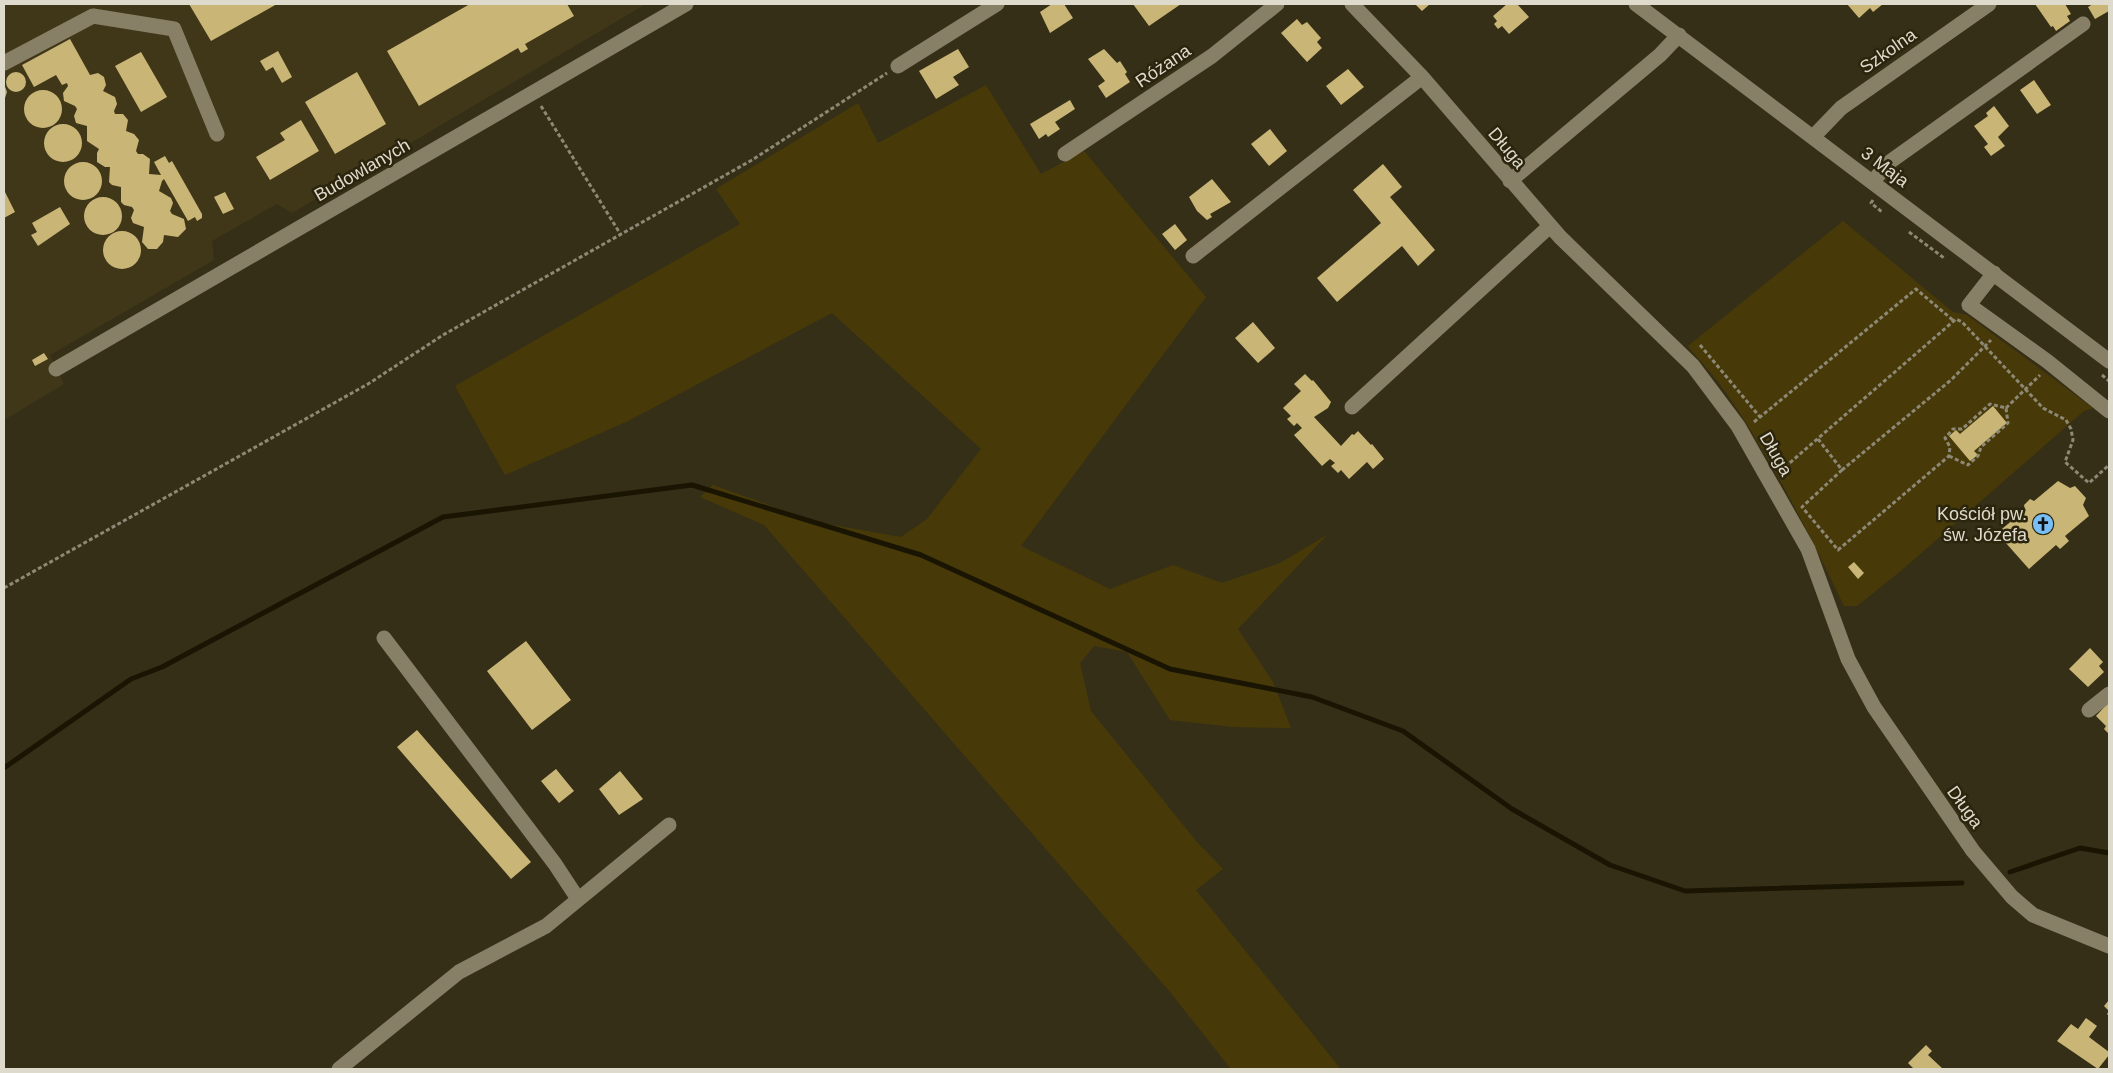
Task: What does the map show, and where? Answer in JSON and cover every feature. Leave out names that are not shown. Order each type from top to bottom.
[{"type":"street","name":"Budowlanych","points":[[56,369],[686,4]]},
{"type":"street","points":[[898,66],[997,4]]},
{"type":"street","name":"Różana","points":[[1065,154],[1212,56],[1277,4]]},
{"type":"street","name":"Długa","points":[[1352,4],[1422,77],[1550,226],[1693,366],[1742,432],[1808,549],[1848,659],[1874,707],[1973,851],[2012,897],[2033,915],[2109,946]]},
{"type":"street","name":"3 Maja","points":[[1636,4],[1814,136],[2109,361]]},
{"type":"street","name":"Szkolna","points":[[1814,136],[1841,108],[1989,4]]},
{"type":"street","points":[[4,64],[93,16],[174,29],[217,134]]},
{"type":"street","points":[[1873,181],[1891,161],[2083,24]]},
{"type":"street","points":[[1510,180],[1660,55],[1678,35]]},
{"type":"street","points":[[1193,256],[1422,77]]},
{"type":"street","points":[[1352,407],[1550,226]]},
{"type":"street","points":[[1994,273],[1969,305],[2050,364],[2109,411]]},
{"type":"street","points":[[384,638],[555,864],[578,899]]},
{"type":"street","points":[[2089,710],[2109,694]]},
{"type":"street","points":[[339,1069],[459,972],[546,926],[669,825]]},
{"type":"path","points":[[4,588],[360,389],[443,335],[752,160],[898,66]]},
{"type":"path","points":[[533,92],[621,235]]},
{"type":"path","points":[[1742,432],[1916,289],[1954,321]]},
{"type":"path","points":[[1785,467],[1956,319],[1962,322],[2043,408],[2066,420],[2073,440],[2065,462],[2089,483],[2109,465]]},
{"type":"path","points":[[2002,328],[1951,380],[1842,470],[1802,507],[1838,550],[1949,456],[1950,447],[1945,438],[1954,430],[1962,429],[1990,404],[2006,408]]},
{"type":"path","points":[[1700,345],[1760,417]]},
{"type":"path","points":[[2006,408],[2050,364]]},
{"type":"path","points":[[1949,456],[1968,465],[1978,456],[1981,446],[2008,423],[2006,408]]},
{"type":"path","points":[[1818,439],[1842,470]]},
{"type":"shaded area","points":[[4,4],[646,4],[292,213],[277,204],[212,241],[214,260],[50,355],[64,384],[4,420]]},
{"type":"shaded area","points":[[986,85],[1041,174],[1084,151],[1206,297],[1021,546],[1110,589],[1173,565],[1222,583],[1280,563],[1327,535],[1238,629],[1273,682],[1291,728],[1233,727],[1170,720],[1127,652],[1094,646],[1080,663],[1091,711],[1197,842],[1223,869],[1196,890],[1341,1069],[1231,1069],[1170,992],[764,525],[700,497],[713,485],[816,522],[901,537],[927,519],[981,449],[832,313],[628,421],[505,475],[455,386],[740,224],[716,189],[858,103],[878,143]]},
{"type":"shaded area","points":[[1843,221],[1953,312],[1967,315],[2093,408],[2084,411],[1902,570],[1857,606],[1844,606],[1802,522],[1756,439],[1722,387],[1688,346]]},
{"type":"building","points":[[189,4],[277,4],[211,41]]},
{"type":"building","points":[[470,4],[567,4],[574,16],[525,44],[528,49],[521,53],[518,48],[419,106],[387,51]]},
{"type":"building","points":[[1052,4],[1064,4],[1073,18],[1050,33],[1040,12]]},
{"type":"building","points":[[1133,4],[1181,4],[1149,26]]},
{"type":"building","points":[[1415,4],[1430,4],[1422,11]]},
{"type":"building","points":[[1507,4],[1517,4],[1529,17],[1509,34],[1502,26],[1498,29],[1494,24],[1497,21],[1493,16]]},
{"type":"building","points":[[1847,4],[1883,4],[1873,12],[1870,8],[1859,18]]},
{"type":"building","points":[[2035,4],[2065,4],[2071,14],[2067,16],[2070,21],[2056,31]]},
{"type":"building","points":[[2093,4],[2109,4],[2109,11],[2095,19],[2088,7]]},
{"type":"building","points":[[1297,19],[1302,25],[1307,22],[1321,38],[1317,42],[1322,48],[1307,62],[1281,33]]},
{"type":"building","points":[[70,39],[90,75],[98,73],[104,77],[106,85],[103,91],[115,97],[117,104],[114,111],[115,114],[123,114],[128,120],[126,131],[134,134],[139,140],[136,151],[138,154],[143,154],[150,159],[149,174],[161,175],[154,162],[165,156],[169,163],[172,161],[202,214],[202,218],[197,221],[195,217],[188,221],[164,179],[159,191],[171,198],[173,203],[170,211],[172,214],[184,219],[186,229],[178,237],[164,235],[163,242],[157,249],[148,249],[142,242],[144,227],[133,223],[131,218],[134,210],[132,207],[121,202],[121,187],[112,185],[109,182],[110,167],[105,167],[97,162],[99,149],[87,141],[87,126],[76,123],[74,116],[77,109],[75,106],[64,101],[63,93],[68,86],[67,83],[62,85],[56,75],[34,87],[22,65]]},
{"type":"building","points":[[958,49],[969,67],[953,77],[959,85],[936,99],[919,71]]},
{"type":"building","points":[[1104,49],[1117,63],[1120,61],[1127,72],[1125,74],[1130,82],[1106,98],[1098,86],[1105,81],[1088,59]]},
{"type":"building","points":[[278,51],[292,77],[282,83],[273,67],[266,71],[260,61]]},
{"type":"building","points":[[141,52],[167,97],[141,112],[115,66]]},
{"type":"building","points":[[1348,69],[1364,87],[1341,105],[1326,86]]},
{"type":"building","points":[[12,72],[20,72],[26,78],[26,86],[20,92],[12,92],[6,86],[6,78]]},
{"type":"building","points":[[357,72],[386,124],[335,154],[305,102]]},
{"type":"building","points":[[2034,80],[2051,105],[2037,114],[2020,90]]},
{"type":"building","points":[[4,84],[7,92],[4,101]]},
{"type":"building","points":[[43,90],[50,91],[56,96],[61,102],[61,116],[56,122],[50,127],[43,128],[36,127],[30,122],[25,116],[24,109],[25,102],[30,96],[36,91]]},
{"type":"building","points":[[1070,100],[1075,109],[1055,122],[1060,129],[1048,137],[1046,134],[1039,139],[1030,124]]},
{"type":"building","points":[[1994,106],[2009,126],[1998,137],[2005,146],[1991,156],[1984,147],[1988,144],[1974,126],[1988,116],[1986,113]]},
{"type":"building","points":[[301,120],[319,151],[270,180],[256,157],[285,140],[280,133]]},
{"type":"building","points":[[63,124],[70,125],[76,130],[81,136],[81,150],[76,156],[70,161],[63,162],[56,161],[50,156],[45,150],[44,143],[45,136],[50,130],[56,125]]},
{"type":"building","points":[[1270,129],[1287,151],[1269,166],[1251,144]]},
{"type":"building","points":[[83,162],[90,163],[96,168],[101,174],[101,188],[96,194],[90,199],[83,200],[76,199],[70,194],[65,188],[64,181],[65,174],[70,168],[76,163]]},
{"type":"building","points":[[1383,164],[1402,187],[1390,197],[1435,250],[1418,266],[1402,246],[1337,302],[1317,278],[1381,223],[1353,190]]},
{"type":"building","points":[[1212,179],[1231,202],[1210,214],[1212,217],[1207,220],[1197,211],[1189,197]]},
{"type":"building","points":[[4,190],[15,212],[4,218]]},
{"type":"building","points":[[225,192],[234,209],[223,214],[214,197]]},
{"type":"building","points":[[103,197],[110,198],[116,203],[121,209],[121,223],[116,229],[110,234],[103,235],[96,234],[90,229],[85,223],[84,216],[85,209],[90,203],[96,198]]},
{"type":"building","points":[[60,207],[70,224],[38,246],[31,235],[37,232],[32,223]]},
{"type":"building","points":[[1175,224],[1187,240],[1175,250],[1162,234]]},
{"type":"building","points":[[122,231],[129,232],[135,237],[140,243],[140,257],[135,263],[129,268],[122,269],[115,268],[109,263],[104,257],[103,250],[104,243],[109,237],[115,232]]},
{"type":"building","points":[[1253,322],[1275,348],[1258,363],[1235,338]]},
{"type":"building","points":[[44,353],[48,359],[35,366],[32,360]]},
{"type":"building","points":[[1305,374],[1313,380],[1331,402],[1328,408],[1314,417],[1341,446],[1352,434],[1354,435],[1358,431],[1384,459],[1373,469],[1367,462],[1349,479],[1341,470],[1338,473],[1331,466],[1335,463],[1330,459],[1322,466],[1294,435],[1302,428],[1297,423],[1294,426],[1287,419],[1291,416],[1283,408],[1301,391],[1294,384]]},
{"type":"building","points":[[1993,406],[2007,423],[1974,451],[1978,455],[1970,461],[1949,436],[1956,430],[1960,434]]},
{"type":"building","name":"Kościół pw. św. Józefa","points":[[2058,481],[2070,488],[2075,486],[2086,498],[2083,505],[2089,516],[2065,536],[2069,541],[2060,549],[2056,545],[2029,569],[1997,533],[2025,510],[2024,505],[2030,499],[2034,501]]},
{"type":"building","points":[[1854,562],[1864,573],[1858,579],[1848,567]]},
{"type":"building","points":[[526,641],[571,700],[532,730],[487,671]]},
{"type":"building","points":[[2090,648],[2103,662],[2099,666],[2104,672],[2088,687],[2069,669]]},
{"type":"building","points":[[2109,702],[2109,734],[2104,729],[2106,726],[2096,716]]},
{"type":"building","points":[[417,730],[531,862],[511,879],[397,747]]},
{"type":"building","points":[[556,769],[574,791],[559,803],[541,781]]},
{"type":"building","points":[[620,771],[643,799],[619,815],[599,789]]},
{"type":"building","points":[[2109,1000],[2109,1011],[2104,1006]]},
{"type":"building","points":[[2086,1018],[2097,1026],[2089,1037],[2109,1052],[2109,1055],[2098,1069],[2057,1041],[2071,1024],[2078,1029]]},
{"type":"building","points":[[1926,1045],[1932,1051],[1928,1055],[1943,1069],[1914,1069],[1908,1063]]},
{"type":"waterway","points":[[4,768],[131,679],[162,667],[443,517],[692,485],[921,555],[1170,669],[1312,697],[1403,731],[1512,809],[1610,865],[1685,891],[1962,883]]},
{"type":"waterway","points":[[2010,872],[2080,848],[2109,853]]},
{"type":"place","name":"Kościół pw. św. Józefa","points":[[2043,524]]}]
